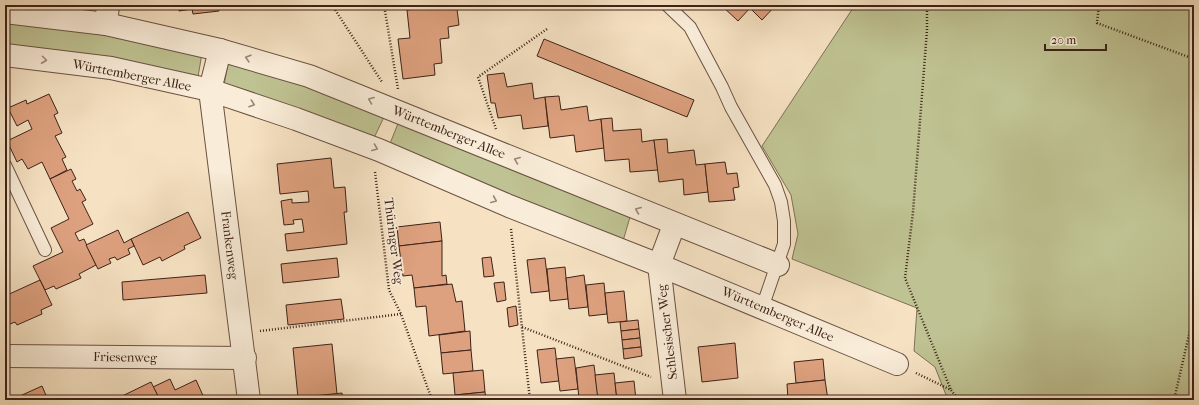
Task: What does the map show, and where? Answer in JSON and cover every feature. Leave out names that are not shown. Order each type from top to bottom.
[{"type":"street","name":"Württemberger Allee","points":[[5,12],[107,14],[220,50],[309,76],[778,266]]},
{"type":"street","name":"Württemberger Allee","points":[[210,90],[220,50]]},
{"type":"street","name":"Württemberger Allee","points":[[5,55],[111,68],[210,90],[379,150],[509,206],[659,265],[897,364]]},
{"type":"street","name":"Frankenweg","points":[[210,90],[242,333],[249,400]]},
{"type":"street","points":[[659,265],[674,225]]},
{"type":"street","name":"Schlesischer Weg","points":[[659,265],[674,393]]},
{"type":"street","name":"Friesenweg","points":[[5,356],[245,358]]},
{"type":"lane","points":[[667,5],[690,27],[722,87],[731,108],[775,185],[781,202],[784,221],[784,244],[778,266],[762,308]]},
{"type":"lane","points":[[5,165],[45,250]]},
{"type":"path","points":[[332,5],[380,77],[396,110]]},
{"type":"path","points":[[384,5],[398,90],[396,110]]},
{"type":"path","points":[[927,5],[927,30],[913,212],[905,278],[951,390],[959,400]]},
{"type":"path","points":[[1099,5],[1097,22],[1194,59]]},
{"type":"path","points":[[492,150],[498,134],[478,77],[547,29]]},
{"type":"path","name":"Thüringer Weg","points":[[379,150],[374,168],[389,290],[401,314],[432,400]]},
{"type":"path","points":[[509,206],[530,400]]},
{"type":"path","points":[[1174,400],[1194,313]]},
{"type":"path","points":[[242,333],[401,314]]},
{"type":"path","points":[[522,327],[674,393]]},
{"type":"path","points":[[897,364],[951,390]]},
{"type":"green space","points":[[855,5],[1194,5],[1194,400],[948,400],[935,367],[914,351],[917,308],[792,259],[798,234],[791,195],[762,146]]},
{"type":"green space","points":[[5,21],[65,27],[202,53],[198,77],[5,46]]},
{"type":"green space","points":[[228,64],[298,82],[384,117],[373,140],[224,85]]},
{"type":"green space","points":[[399,121],[630,217],[623,241],[389,146]]},
{"type":"building","points":[[179,5],[219,5],[219,11],[193,14],[192,9],[179,11]]},
{"type":"building","points":[[415,5],[453,5],[454,10],[457,9],[459,25],[448,27],[449,38],[440,39],[442,63],[434,64],[435,75],[403,79],[398,39],[410,38],[407,10],[416,9]]},
{"type":"building","points":[[721,5],[776,5],[762,20],[750,8],[738,21]]},
{"type":"building","points":[[544,39],[694,100],[687,117],[537,56]]},
{"type":"building","points":[[504,73],[507,87],[532,83],[534,99],[545,97],[548,126],[523,129],[521,115],[498,118],[495,103],[491,103],[487,75]]},
{"type":"building","points":[[49,94],[58,113],[54,115],[62,133],[55,136],[66,157],[62,159],[67,170],[50,179],[42,162],[28,169],[22,159],[17,162],[7,141],[32,129],[28,120],[17,126],[8,108],[26,100],[27,104]]},
{"type":"building","points":[[559,96],[561,110],[587,106],[589,121],[601,119],[604,148],[576,152],[574,135],[550,138],[545,97]]},
{"type":"building","points":[[612,118],[613,131],[641,129],[642,142],[654,140],[658,170],[630,172],[629,159],[605,161],[601,119]]},
{"type":"building","points":[[667,139],[668,153],[694,150],[696,165],[705,164],[708,192],[684,195],[683,179],[659,182],[654,140]]},
{"type":"building","points":[[331,158],[334,188],[345,187],[347,212],[344,212],[347,244],[287,251],[285,234],[304,232],[302,219],[293,220],[294,224],[284,225],[281,201],[292,199],[292,203],[309,202],[308,191],[280,194],[277,164]]},
{"type":"building","points":[[725,162],[727,174],[737,173],[739,187],[733,188],[735,200],[709,202],[705,164]]},
{"type":"building","points":[[71,169],[76,179],[72,181],[77,191],[80,189],[86,200],[82,202],[93,224],[75,233],[79,241],[84,239],[96,265],[79,274],[81,278],[56,289],[54,286],[45,290],[33,266],[63,252],[51,228],[69,219],[50,179]]},
{"type":"building","points":[[188,212],[201,238],[184,246],[185,249],[162,261],[160,257],[143,265],[131,239]]},
{"type":"building","points":[[440,222],[442,241],[399,246],[397,227]]},
{"type":"building","points":[[118,230],[124,243],[131,239],[134,246],[128,249],[130,254],[117,260],[115,257],[109,259],[111,263],[98,269],[86,245]]},
{"type":"building","points":[[442,241],[442,276],[446,275],[447,284],[414,288],[412,275],[403,276],[399,246]]},
{"type":"building","points":[[491,257],[494,276],[484,277],[482,258]]},
{"type":"building","points":[[337,258],[339,277],[283,283],[281,264]]},
{"type":"building","points":[[545,258],[549,291],[531,293],[527,260]]},
{"type":"building","points":[[565,267],[568,299],[550,301],[547,269]]},
{"type":"building","points":[[205,275],[207,293],[123,300],[122,282]]},
{"type":"building","points":[[584,275],[588,307],[569,309],[566,278]]},
{"type":"building","points":[[40,280],[52,305],[41,310],[42,314],[17,325],[15,322],[5,326],[5,296]]},
{"type":"building","points":[[504,282],[506,300],[497,302],[494,283]]},
{"type":"building","points":[[604,283],[607,314],[589,316],[586,285]]},
{"type":"building","points":[[452,284],[456,302],[462,301],[465,331],[429,336],[426,306],[416,307],[414,288]]},
{"type":"building","points":[[624,291],[627,321],[608,323],[605,293]]},
{"type":"building","points":[[341,299],[344,319],[288,325],[286,305]]},
{"type":"building","points":[[516,306],[518,325],[509,327],[507,308]]},
{"type":"building","points":[[638,320],[639,329],[621,331],[620,322]]},
{"type":"building","points":[[639,329],[640,338],[622,340],[621,331]]},
{"type":"building","points":[[470,331],[471,350],[441,353],[439,335]]},
{"type":"building","points":[[640,338],[641,347],[623,349],[622,340]]},
{"type":"building","points":[[735,343],[738,378],[702,382],[698,347]]},
{"type":"building","points":[[332,344],[337,394],[298,398],[293,348]]},
{"type":"building","points":[[641,347],[642,356],[624,359],[623,349]]},
{"type":"building","points":[[555,348],[559,381],[541,383],[537,350]]},
{"type":"building","points":[[471,350],[473,371],[443,374],[441,353]]},
{"type":"building","points":[[574,357],[578,389],[560,391],[556,359]]},
{"type":"building","points":[[823,359],[825,380],[796,383],[794,362]]},
{"type":"building","points":[[594,365],[598,396],[579,399],[576,368]]},
{"type":"building","points":[[483,370],[485,392],[455,395],[453,373]]},
{"type":"building","points":[[614,373],[617,400],[598,400],[595,375]]},
{"type":"building","points":[[170,379],[175,390],[196,380],[205,400],[160,400],[153,387]]},
{"type":"building","points":[[825,380],[828,400],[788,400],[787,384]]},
{"type":"building","points":[[634,381],[636,400],[617,400],[615,383]]},
{"type":"building","points":[[151,382],[160,400],[114,400]]},
{"type":"building","points":[[42,386],[48,400],[11,400]]},
{"type":"building","points":[[485,392],[486,400],[455,400],[455,395]]},
{"type":"building","points":[[342,393],[343,400],[304,400],[303,397]]}]
